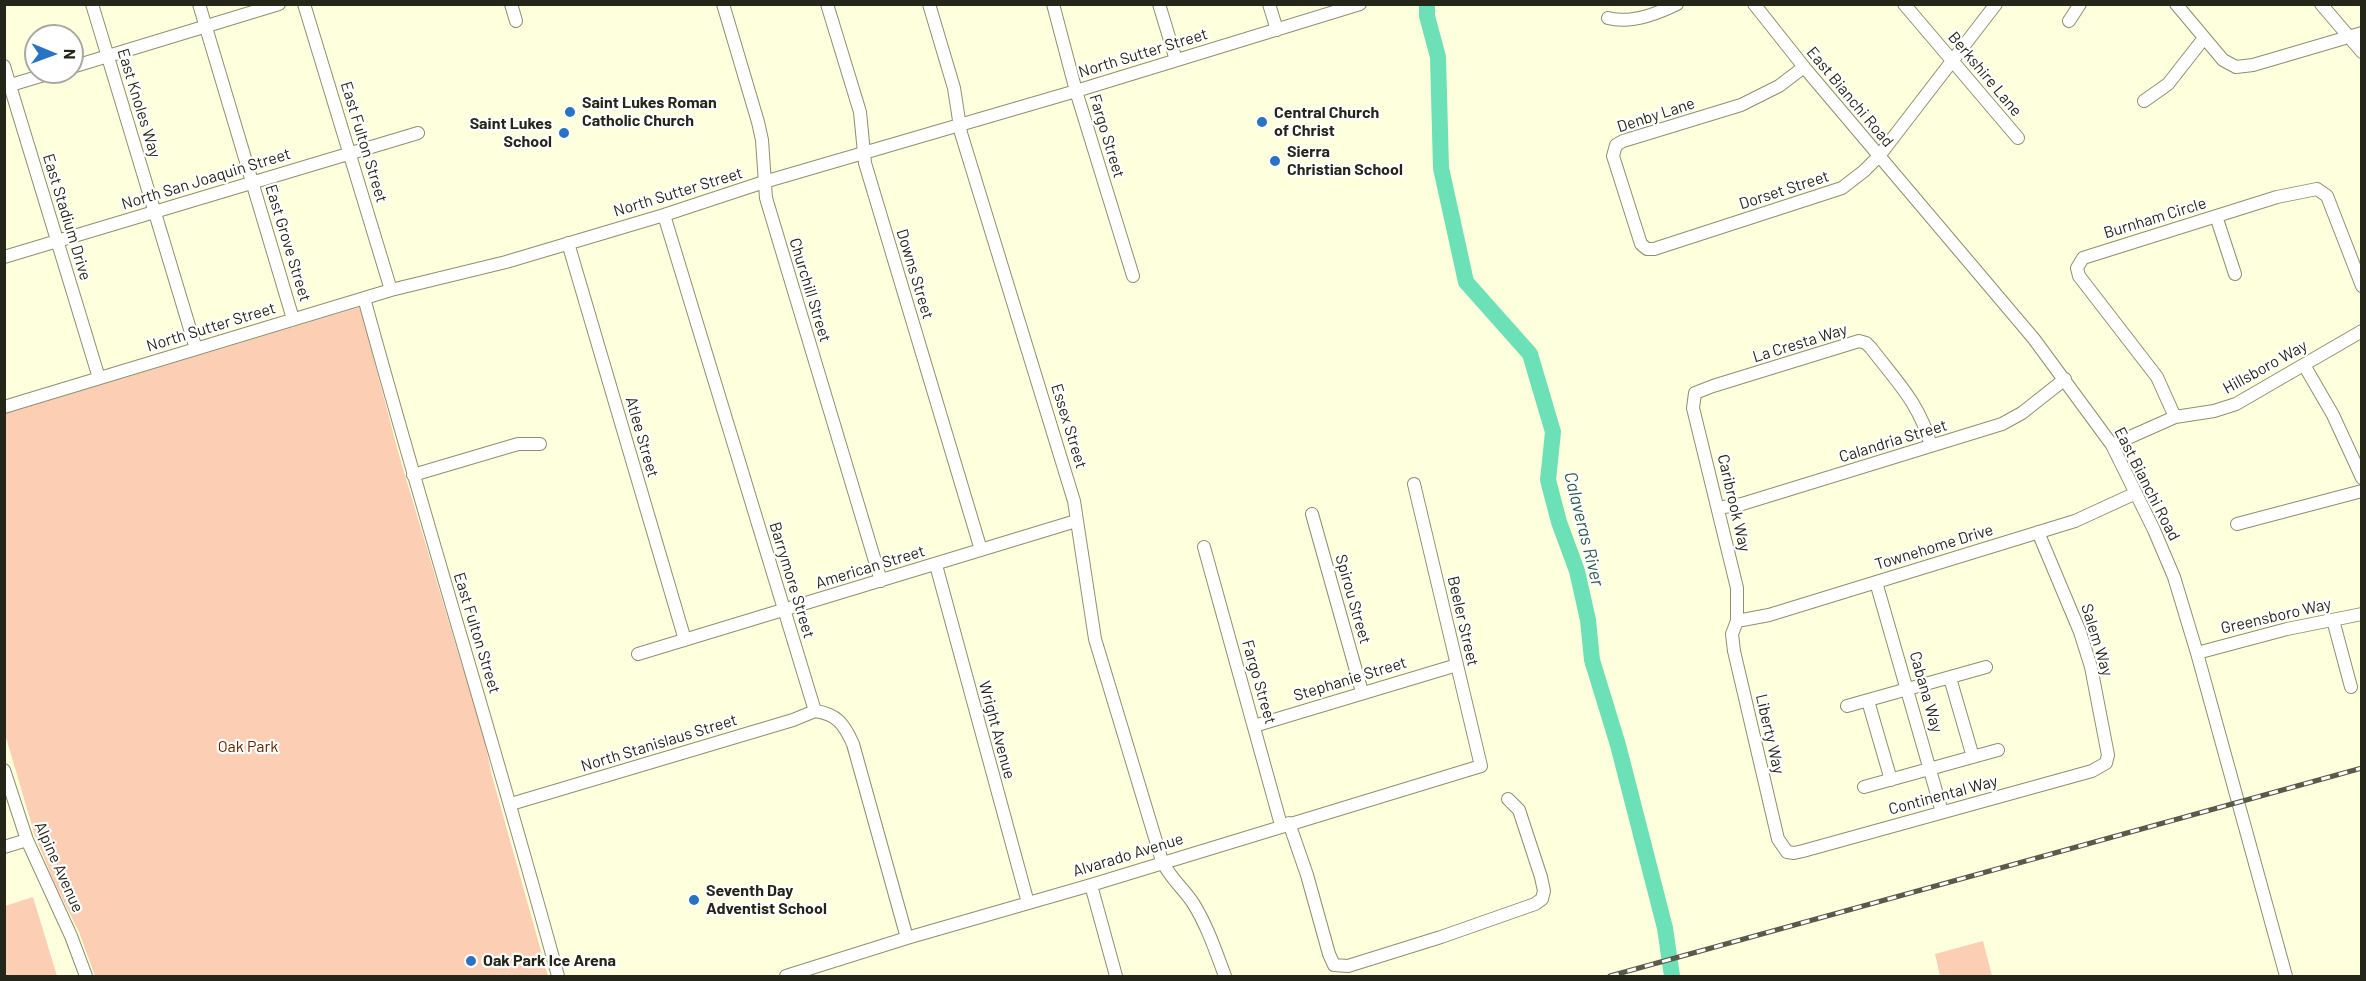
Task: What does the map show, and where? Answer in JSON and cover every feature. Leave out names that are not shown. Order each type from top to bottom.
[{"type":"street","name":"East Knoles Way","points":[[92,4],[196,349]]},
{"type":"street","name":"East Grove Street","points":[[199,4],[293,319]]},
{"type":"street","points":[[84,63],[279,4]]},
{"type":"street","name":"East Fulton Street","points":[[304,4],[391,290]]},
{"type":"street","points":[[511,4],[516,21]]},
{"type":"street","name":"Churchill Street","points":[[723,4],[758,122],[769,209],[881,581]]},
{"type":"street","name":"Downs Street","points":[[827,4],[860,112],[868,174],[981,550]]},
{"type":"street","name":"Essex Street","points":[[929,4],[957,99],[959,124],[1066,476],[1076,521],[1095,639],[1162,861],[1170,876],[1192,902],[1225,976]]},
{"type":"street","name":"Fargo Street","points":[[1053,4],[1076,91],[1133,276]]},
{"type":"street","points":[[1159,4],[1176,60]]},
{"type":"street","points":[[1269,4],[1277,30]]},
{"type":"street","name":"North Sutter Street","points":[[4,406],[391,290],[454,276],[568,243],[1359,4]]},
{"type":"street","points":[[1608,18],[1616,20],[1639,18],[1677,4]]},
{"type":"street","name":"East Bianchi Road","points":[[1754,4],[1804,67],[2034,339],[2112,445],[2174,577],[2286,976]]},
{"type":"street","name":"Berkshire Lane","points":[[1904,4],[2018,138]]},
{"type":"street","name":"Dorset Street","points":[[1645,248],[1654,249],[1836,191],[1864,171],[1879,156],[1996,4]]},
{"type":"street","points":[[2069,21],[2080,4]]},
{"type":"street","points":[[2176,4],[2223,60],[2236,67],[2253,65],[2361,33]]},
{"type":"street","points":[[2321,4],[2361,52]]},
{"type":"street","points":[[2144,101],[2168,84],[2204,38]]},
{"type":"street","name":"East Stadium Drive","points":[[4,66],[7,86],[99,378]]},
{"type":"street","name":"Denby Lane","points":[[1645,248],[1638,239],[1613,156],[1616,145],[1741,105],[1770,91],[1804,67]]},
{"type":"street","points":[[7,86],[24,81]]},
{"type":"street","name":"North San Joaquin Street","points":[[4,256],[418,133]]},
{"type":"street","name":"Burnham Circle","points":[[2175,417],[2157,377],[2079,276],[2077,268],[2086,256],[2311,189],[2322,191],[2327,196],[2361,286]]},
{"type":"street","name":"Barrymore Street","points":[[664,214],[815,711]]},
{"type":"street","points":[[2216,216],[2235,274]]},
{"type":"street","name":"Atlee Street","points":[[568,243],[685,640]]},
{"type":"street","name":"East Fulton Street","points":[[364,298],[412,476],[511,804],[558,976]]},
{"type":"street","name":"Hillsboro Way","points":[[2112,445],[2175,417],[2214,411],[2236,404],[2361,331]]},
{"type":"street","name":"La Cresta Way","points":[[1695,393],[1859,341],[1871,348],[1914,403],[1927,430],[1931,446]]},
{"type":"street","points":[[2304,365],[2357,456],[2361,478]]},
{"type":"street","name":"Calandria Street","points":[[1718,508],[1742,504],[2002,424],[2022,413],[2065,379]]},
{"type":"street","name":"Caribrook Way","points":[[1695,393],[1693,408],[1737,588],[1737,621]]},
{"type":"street","points":[[412,476],[518,444],[540,444]]},
{"type":"street","name":"Beeler Street","points":[[1414,484],[1481,766]]},
{"type":"street","points":[[2237,524],[2361,491]]},
{"type":"street","name":"Townehome Drive","points":[[1737,621],[1769,615],[2038,532],[2092,514],[2136,494]]},
{"type":"street","name":"Spirou Street","points":[[1312,514],[1362,692]]},
{"type":"street","name":"American Street","points":[[638,654],[1076,521]]},
{"type":"street","name":"Salem Way","points":[[2038,532],[2064,591],[2091,667],[2108,755],[2106,763]]},
{"type":"street","name":"Fargo Street","points":[[1204,547],[1254,726],[1285,824],[1307,875],[1329,954],[1335,965],[1348,966],[1441,937],[1535,904],[1542,899],[1544,891],[1541,877],[1519,810],[1508,799]]},
{"type":"street","name":"Wright Avenue","points":[[936,565],[1028,903]]},
{"type":"street","name":"Cabana Way","points":[[1876,582],[1942,812]]},
{"type":"street","name":"Greensboro Way","points":[[2197,653],[2287,629],[2361,614]]},
{"type":"street","points":[[2333,620],[2351,687]]},
{"type":"street","name":"Liberty Way","points":[[1737,621],[1732,634],[1734,651],[1776,829],[1786,852]]},
{"type":"street","name":"Stephanie Street","points":[[1254,726],[1456,665]]},
{"type":"street","points":[[1847,706],[1986,668]]},
{"type":"street","points":[[1950,678],[1973,757]]},
{"type":"street","points":[[1868,701],[1891,780]]},
{"type":"street","points":[[815,711],[831,714],[841,723],[853,744],[907,938]]},
{"type":"street","name":"North Stanislaus Street","points":[[511,804],[793,720],[815,711]]},
{"type":"street","points":[[1864,788],[1998,750]]},
{"type":"street","name":"Continental Way","points":[[1786,852],[1803,851],[2092,771],[2106,763]]},
{"type":"street","name":"Alvarado Avenue","points":[[786,976],[1481,766]]},
{"type":"street","name":"Alpine Avenue","points":[[4,770],[27,840],[71,936],[86,976]]},
{"type":"street","points":[[4,847],[27,840]]},
{"type":"street","points":[[1091,885],[1116,976]]},
{"type":"green space","name":"Oak Park","points":[[360,307],[399,455],[462,666],[477,704],[492,776],[548,976],[95,976],[79,932],[55,884],[35,836],[5,734],[4,414]]},
{"type":"green space","points":[[33,897],[57,976],[5,976],[5,906]]},
{"type":"green space","points":[[1983,941],[1992,976],[1940,976],[1935,954]]},
{"type":"waterway","name":"Calaveras River","points":[[1427,4],[1427,16],[1438,57],[1441,168],[1466,282],[1530,354],[1553,432],[1548,480],[1559,522],[1577,571],[1588,620],[1592,660],[1618,745],[1665,928],[1672,976]]},
{"type":"railway","points":[[1610,976],[2362,768]]},
{"type":"place","name":"Saint Lukes Roman Catholic Church","points":[[570,112]]},
{"type":"place","name":"Central Church of Christ","points":[[1262,122]]},
{"type":"place","name":"Saint Lukes School","points":[[564,133]]},
{"type":"place","name":"Sierra Christian School","points":[[1275,161]]},
{"type":"place","name":"Seventh Day Adventist School","points":[[694,900]]},
{"type":"place","name":"Oak Park Ice Arena","points":[[471,961]]}]
